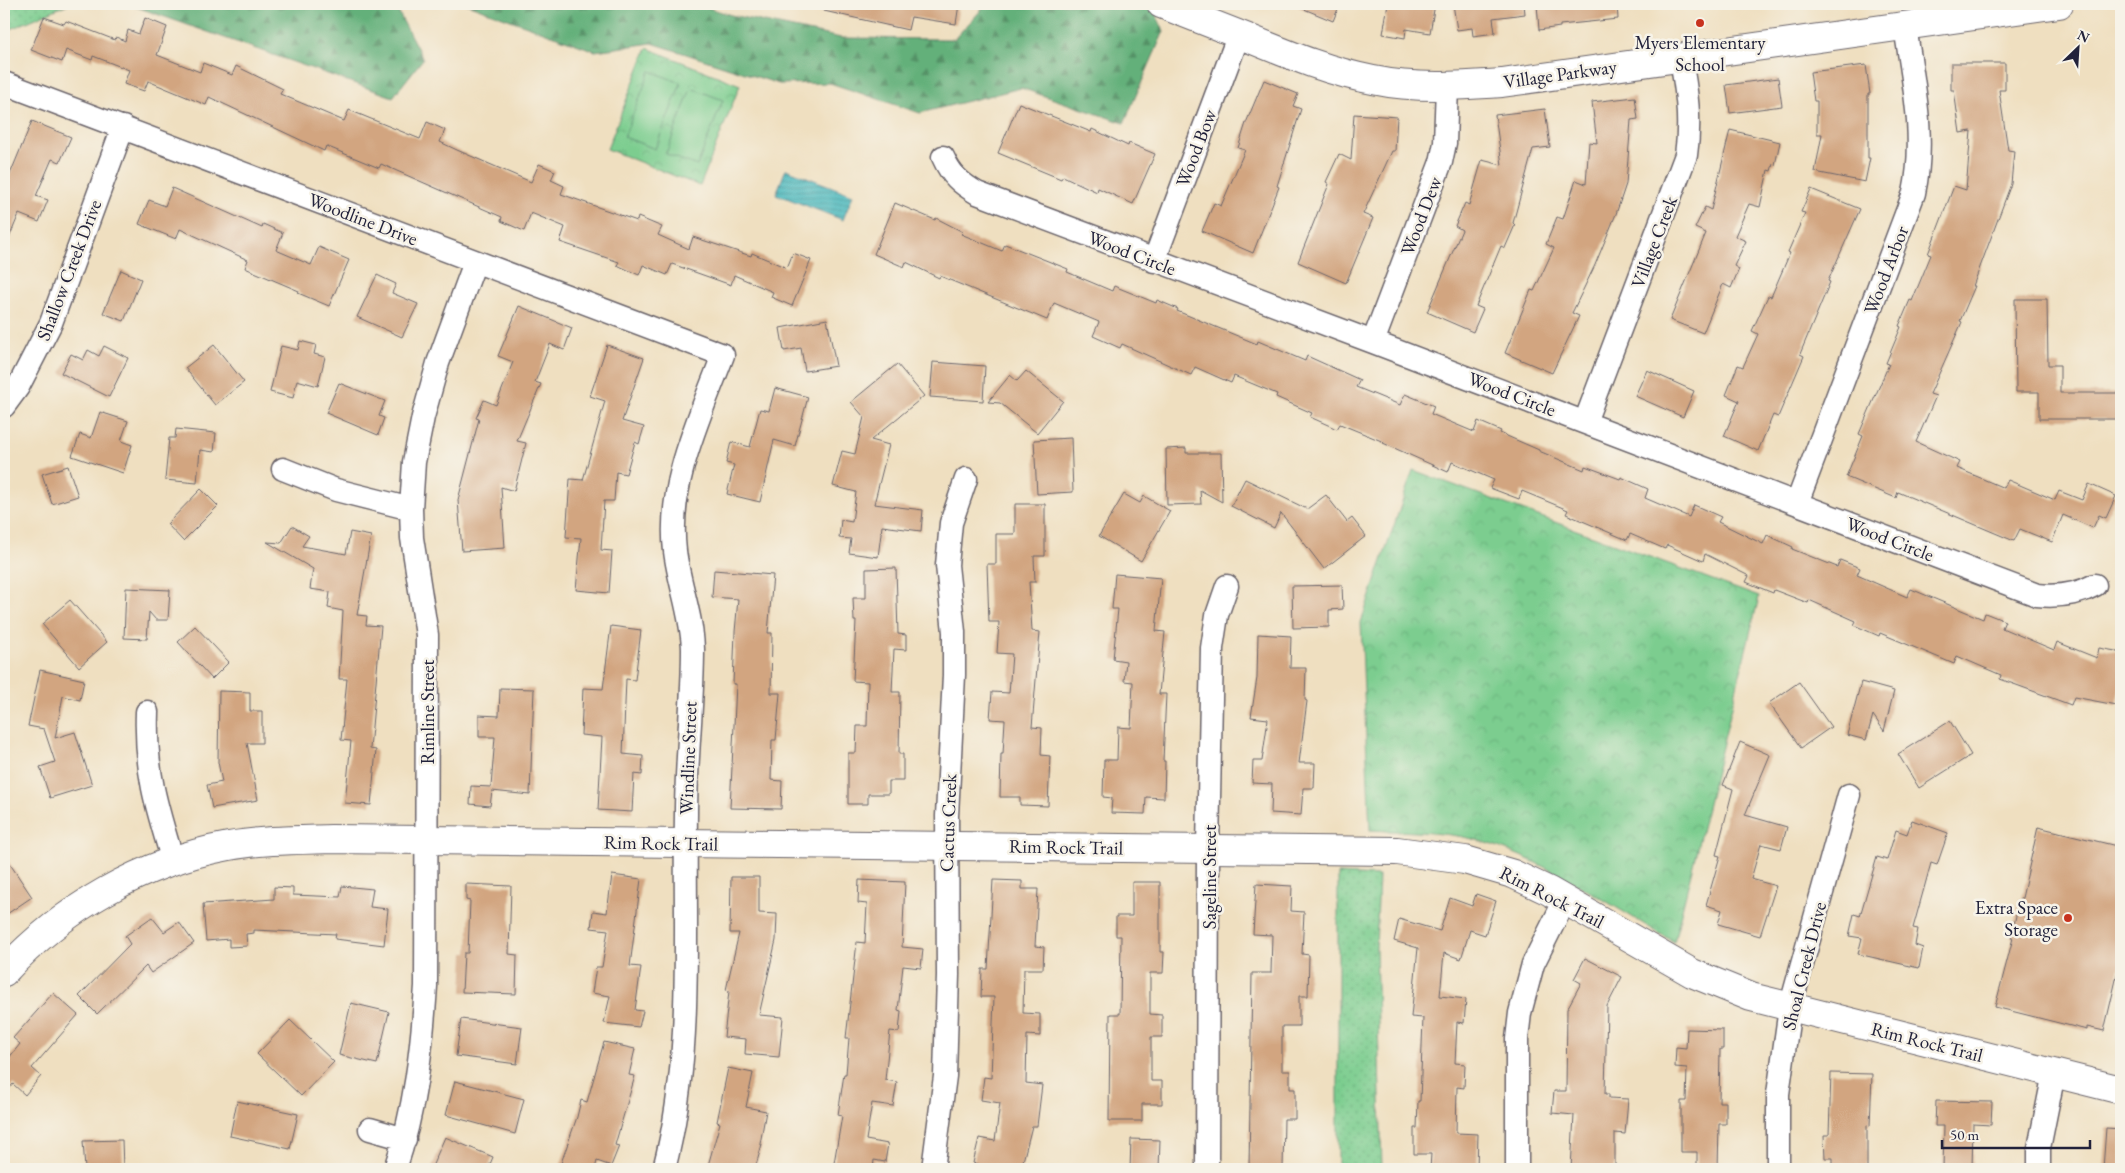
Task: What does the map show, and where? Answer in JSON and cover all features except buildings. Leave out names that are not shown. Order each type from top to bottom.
[{"type":"street","name":"Village Parkway","points":[[1161,4],[1309,63],[1374,80],[1420,86],[1502,83],[1680,56],[2060,4]]},
{"type":"street","name":"Wood Arbor","points":[[1797,503],[1914,193],[1920,156],[1919,122],[1905,26]]},
{"type":"street","name":"Wood Bow","points":[[1154,261],[1239,34]]},
{"type":"street","name":"Village Creek","points":[[1584,422],[1686,155],[1689,134],[1689,110],[1680,56]]},
{"type":"street","name":"Woodline Drive","points":[[4,83],[723,355]]},
{"type":"street","name":"Wood Dew","points":[[1373,342],[1441,162],[1446,125],[1447,86]]},
{"type":"street","name":"Shallow Creek Drive","points":[[4,406],[18,387],[51,323],[123,128]]},
{"type":"street","name":"Wood Circle","points":[[943,157],[951,173],[960,183],[977,194],[1373,342],[2038,595],[2054,597],[2083,592],[2095,585]]},
{"type":"street","name":"Rimline Street","points":[[395,1169],[405,1139],[423,1041],[426,986],[427,635],[412,538],[411,509],[414,462],[423,417],[438,363],[475,262]]},
{"type":"street","name":"Windline Street","points":[[664,1169],[678,1102],[685,1021],[686,844],[693,648],[690,620],[675,551],[675,517],[686,454],[723,355]]},
{"type":"street","points":[[283,469],[336,490],[411,509]]},
{"type":"street","name":"Cactus Creek","points":[[933,1169],[945,1076],[948,974],[946,846],[954,675],[954,632],[948,558],[952,523],[966,479]]},
{"type":"street","name":"Sageline Street","points":[[1207,1169],[1208,848],[1212,648],[1217,615],[1227,586]]},
{"type":"street","points":[[147,712],[148,768],[153,795],[173,861]]},
{"type":"street","name":"Shoal Creek Drive","points":[[1778,1169],[1778,1094],[1790,1008],[1849,796]]},
{"type":"street","name":"Rim Rock Trail","points":[[4,972],[33,942],[77,908],[128,880],[173,861],[227,846],[257,842],[426,840],[1373,850],[1441,855],[1476,862],[1513,874],[1565,900],[1692,973],[1738,993],[1790,1008],[2121,1090]]},
{"type":"street","points":[[1517,1169],[1517,1039],[1520,1013],[1533,964],[1565,900]]},
{"type":"street","points":[[2039,1169],[2039,1148],[2054,1073]]},
{"type":"street","points":[[370,1129],[405,1139]]},
{"type":"green space","points":[[4,4],[68,4],[4,32]]},
{"type":"green space","points":[[128,4],[394,4],[423,59],[393,97]]},
{"type":"green space","points":[[467,4],[697,4],[731,15],[841,38],[954,39],[987,4],[1151,4],[1164,31],[1124,123],[1021,88],[920,113],[830,83],[779,84],[652,43],[595,51]]},
{"type":"green space","points":[[647,48],[740,85],[700,186],[607,149]]},
{"type":"green space","points":[[650,71],[681,83],[655,149],[624,137]]},
{"type":"green space","points":[[691,88],[723,100],[697,166],[666,154]]},
{"type":"green space","points":[[1413,470],[1759,597],[1674,942],[1576,884],[1499,847],[1447,834],[1370,830],[1361,622]]},
{"type":"green space","points":[[1338,874],[1379,876],[1376,948],[1382,1169],[1338,1169]]},
{"type":"water","points":[[786,169],[853,195],[843,220],[776,194]]},
{"type":"place","name":"Myers Elementary School","points":[[1700,23]]},
{"type":"place","name":"Extra Space Storage","points":[[2068,918]]}]
